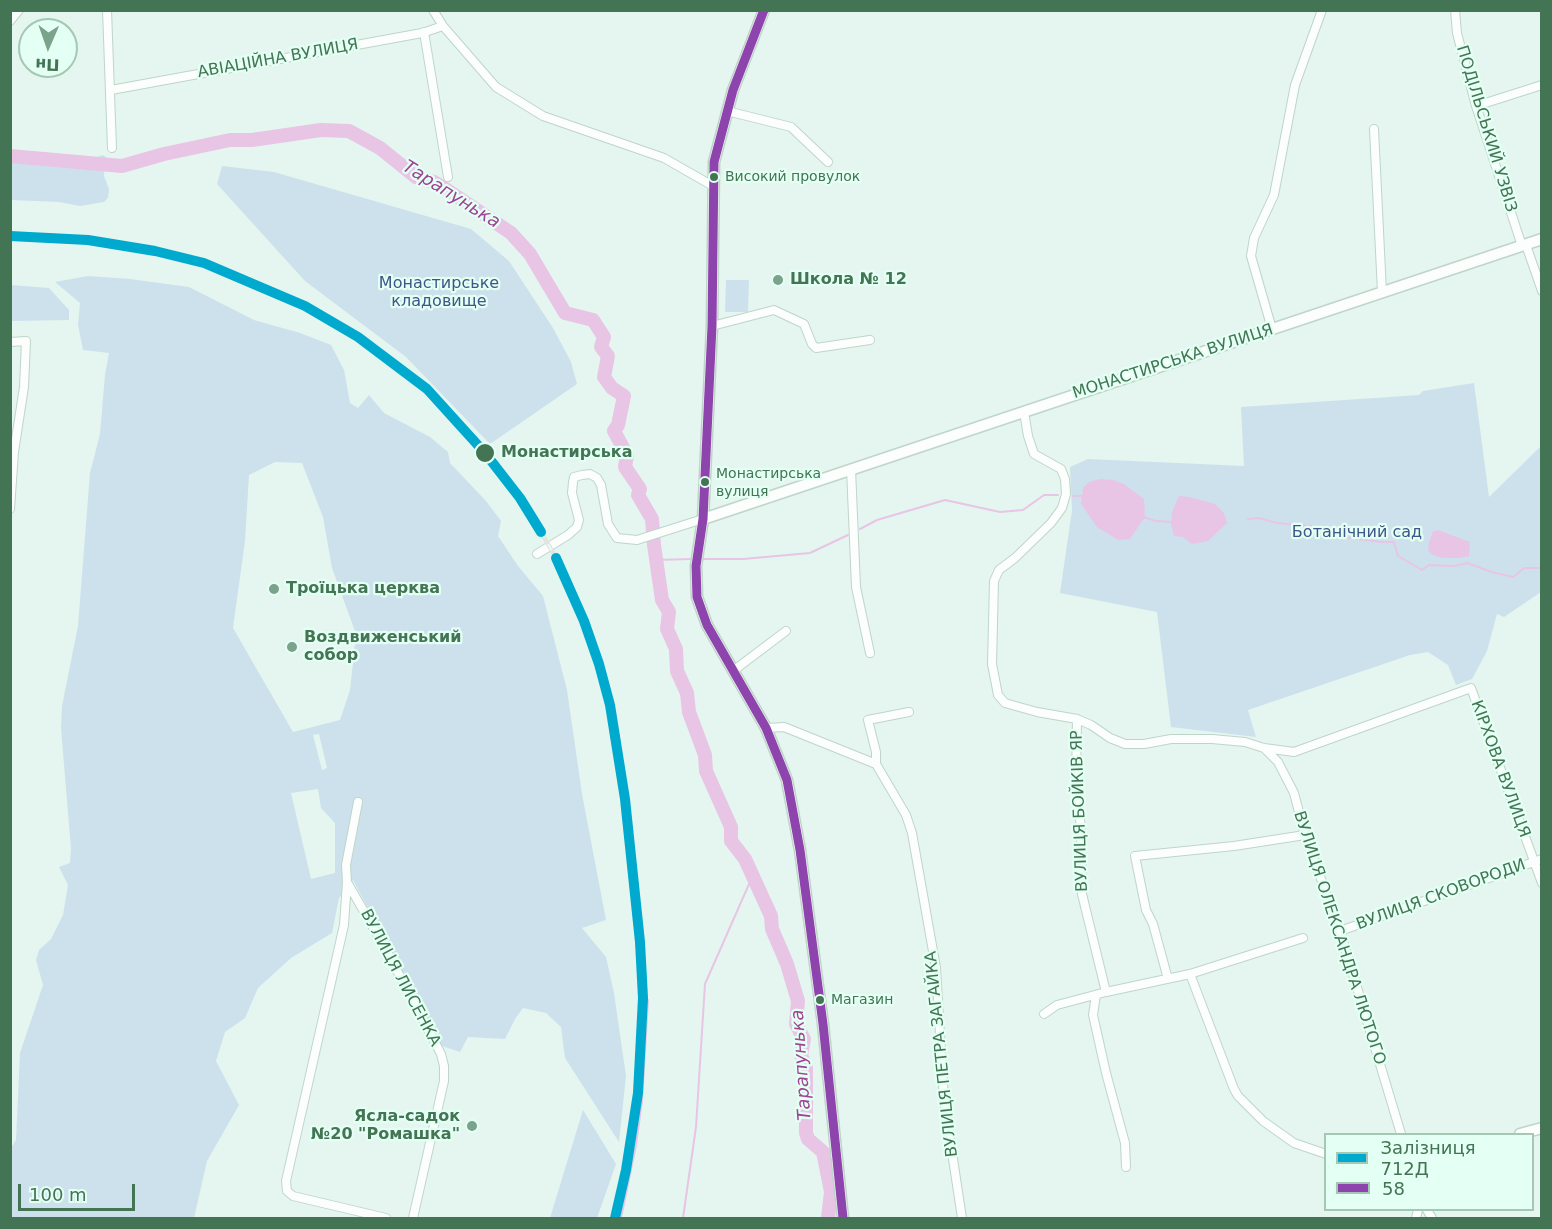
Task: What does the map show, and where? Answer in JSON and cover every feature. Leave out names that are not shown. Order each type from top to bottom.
[{"type":"street","points":[[10,21],[19,10]]},
{"type":"street","points":[[107,10],[112,148]]},
{"type":"street","points":[[433,10],[443,26],[496,87],[543,116],[664,158],[713,186]]},
{"type":"street","points":[[764,10],[733,90],[714,162],[712,326],[703,519],[696,566],[697,597],[706,625],[766,728],[787,780],[800,850],[824,1035],[843,1218]]},
{"type":"street","points":[[1272,329],[1251,256],[1254,238],[1274,195],[1295,85],[1322,10]]},
{"type":"street","name":"ПОДІЛЬСЬКИЙ УЗВІЗ","points":[[1455,10],[1457,33],[1476,106],[1524,245]]},
{"type":"street","name":"АВІАЦІЙНА ВУЛИЦЯ","points":[[111,90],[424,32],[443,26]]},
{"type":"street","points":[[424,32],[448,177]]},
{"type":"street","points":[[1476,106],[1542,85]]},
{"type":"street","points":[[728,111],[791,127],[828,162]]},
{"type":"street","points":[[1374,129],[1382,292]]},
{"type":"street","name":"МОНАСТИРСЬКА ВУЛИЦЯ","points":[[703,519],[1542,239]]},
{"type":"street","points":[[1524,245],[1542,291]]},
{"type":"street","points":[[712,326],[774,310],[804,324],[816,348],[870,340]]},
{"type":"street","points":[[10,342],[26,341],[24,387],[14,452],[10,509]]},
{"type":"street","name":"ВУЛИЦЯ БОЙКІВ ЯР","points":[[1024,412],[1034,454],[1061,469],[1065,479],[1066,494],[1062,508],[1051,523],[1015,558],[999,570],[994,581],[992,664],[998,695],[1005,703],[1077,720],[1076,783],[1081,829],[1082,894],[1106,992]]},
{"type":"street","points":[[851,470],[856,586],[870,653]]},
{"type":"street","points":[[537,554],[577,528],[579,520],[572,493],[573,482],[574,477],[582,475],[590,474],[597,478],[601,485],[608,524],[617,538],[642,539],[703,519]]},
{"type":"street","points":[[733,670],[786,631]]},
{"type":"street","name":"КІРХОВА ВУЛИЦЯ","points":[[1264,748],[1294,752],[1471,688],[1538,861],[1542,883]]},
{"type":"street","points":[[766,728],[784,727],[876,764],[876,752],[868,720],[909,712]]},
{"type":"street","points":[[1077,720],[1125,744],[1144,744],[1171,739],[1212,739],[1245,742],[1264,748]]},
{"type":"street","name":"ВУЛИЦЯ ОЛЕКСАНДРА ЛЮТОГО","points":[[1264,748],[1278,762],[1288,778],[1305,834],[1340,931],[1401,1133]]},
{"type":"street","name":"ВУЛИЦЯ ПЕТРА ЗАГАЙКА","points":[[876,764],[906,815],[912,832],[936,968],[944,1100],[962,1218]]},
{"type":"street","points":[[358,802],[346,865],[344,925],[286,1181],[287,1191],[293,1196],[386,1218]]},
{"type":"street","points":[[1168,979],[1153,924],[1146,910],[1136,856],[1223,847],[1305,834]]},
{"type":"street","name":"ВУЛИЦЯ СКОВОРОДИ","points":[[1340,931],[1538,861]]},
{"type":"street","name":"ВУЛИЦЯ ЛИСЕНКА","points":[[347,882],[436,1044],[444,1066],[444,1081],[413,1218]]},
{"type":"street","points":[[1044,1014],[1057,1005],[1190,974],[1303,938]]},
{"type":"street","points":[[1190,974],[1233,1089],[1238,1096],[1263,1121],[1294,1143],[1324,1153]]},
{"type":"street","points":[[1096,995],[1092,1015],[1125,1143],[1126,1167]]},
{"type":"street","points":[[1524,1133],[1542,1128]]},
{"type":"green space","points":[[11,150],[53,153],[80,158],[94,158],[103,155],[106,157],[104,176],[109,189],[108,198],[104,202],[80,206],[59,202],[11,200]]},
{"type":"green space","name":"Монастирське кладовище","points":[[222,166],[274,172],[471,229],[509,261],[553,328],[571,362],[577,384],[490,444],[406,357],[305,281],[217,184]]},
{"type":"green space","points":[[88,276],[189,287],[254,320],[300,333],[331,345],[344,370],[350,403],[358,408],[369,395],[384,413],[430,437],[448,452],[450,463],[486,501],[501,521],[498,536],[518,566],[543,596],[567,690],[582,794],[606,920],[582,928],[606,957],[614,993],[626,1076],[619,1142],[565,1058],[561,1027],[546,1013],[523,1008],[505,1039],[468,1037],[460,1052],[442,1046],[353,880],[339,898],[332,933],[291,958],[258,988],[245,1018],[225,1032],[216,1061],[239,1105],[207,1161],[194,1218],[11,1218],[11,1148],[16,1140],[20,1053],[43,985],[36,960],[39,950],[51,939],[63,915],[68,885],[59,867],[70,863],[71,849],[61,728],[62,706],[78,626],[90,473],[100,434],[109,353],[83,350],[78,325],[80,303],[55,282]],"holes":[[[275,462],[302,463],[323,517],[332,568],[356,634],[350,690],[340,720],[293,732],[233,628],[245,541],[249,475]],[[319,734],[327,768],[322,770],[313,735]],[[318,789],[321,808],[335,823],[335,873],[311,879],[291,793]]]},
{"type":"green space","points":[[726,280],[749,280],[748,312],[725,312]]},
{"type":"green space","points":[[10,285],[49,288],[69,310],[69,320],[11,321]]},
{"type":"green space","name":"Ботанічний сад","points":[[1474,383],[1489,497],[1541,446],[1541,592],[1504,617],[1497,614],[1487,651],[1472,679],[1456,685],[1448,665],[1428,652],[1410,655],[1248,710],[1256,737],[1171,727],[1157,612],[1060,593],[1072,510],[1070,467],[1088,459],[1244,466],[1241,407],[1419,395],[1423,391]]},
{"type":"green space","points":[[583,1110],[616,1164],[597,1218],[550,1218]]},
{"type":"shaded area","points":[[1100,479],[1124,484],[1144,499],[1145,517],[1130,539],[1118,540],[1097,527],[1081,504],[1083,488],[1089,482]]},
{"type":"shaded area","points":[[1179,496],[1215,504],[1224,513],[1227,523],[1208,541],[1192,544],[1183,537],[1174,536],[1171,524],[1172,512]]},
{"type":"shaded area","points":[[1438,530],[1470,542],[1469,556],[1442,558],[1431,554],[1428,550],[1429,542],[1433,531]]},
{"type":"waterway","name":"Тарапунька","points":[[10,156],[122,166],[164,154],[230,140],[252,140],[321,130],[349,131],[380,148],[416,177],[434,182],[511,233],[530,254],[565,313],[593,320],[604,337],[601,347],[608,356],[604,377],[612,388],[624,396],[618,425],[614,431],[627,455],[625,467],[640,489],[638,495],[652,519],[662,600],[669,612],[667,629],[676,649],[677,671],[687,693],[689,712],[705,755],[706,771],[731,827],[731,841],[745,859],[771,916],[772,929],[787,964],[798,1001],[796,1024],[804,1039],[801,1055],[806,1068],[806,1133],[808,1139],[823,1152],[831,1192],[828,1218]]},
{"type":"waterway","name":"Тарапунька","points":[[860,529],[877,520],[945,500],[1000,512],[1023,510],[1044,495],[1058,495]]},
{"type":"waterway","name":"Тарапунька","points":[[1073,496],[1085,496]]},
{"type":"waterway","name":"Тарапунька","points":[[1143,517],[1156,521],[1173,522]]},
{"type":"waterway","name":"Тарапунька","points":[[1248,519],[1259,518],[1277,523],[1310,526],[1344,537],[1394,542],[1398,556],[1422,570],[1429,565],[1455,566],[1467,563],[1513,577],[1524,568],[1542,568]]},
{"type":"waterway","name":"Тарапунька","points":[[704,559],[743,559],[810,553],[848,535]]},
{"type":"waterway","name":"Тарапунька","points":[[656,560],[690,559]]},
{"type":"waterway","name":"Тарапунька","points":[[683,1218],[696,1127],[705,984],[753,875]]},
{"type":"waterway","points":[[621,1218],[636,1145],[642,1101],[648,1000]]},
{"type":"railway","points":[[541,532],[556,558]]},
{"type":"rail line","name":"712Д","points":[[10,236],[88,240],[155,251],[204,263],[305,306],[358,337],[427,389],[485,453],[520,498],[541,532]]},
{"type":"rail line","name":"712Д","points":[[556,558],[584,621],[610,705],[625,799],[640,942],[643,998],[638,1093],[626,1170],[615,1218]]},
{"type":"transit line","name":"58","points":[[764,10],[733,90],[714,162],[712,326],[703,519],[696,566],[697,597],[707,625],[766,728],[787,780],[800,850],[823,1024],[843,1218]]},
{"type":"place","name":"Високий провулок","points":[[714,177]]},
{"type":"place","name":"Школа № 12","points":[[778,280]]},
{"type":"place","name":"Монастирська","points":[[485,453]]},
{"type":"place","name":"Монастирська вулиця","points":[[705,482]]},
{"type":"place","name":"Троїцька церква","points":[[274,589]]},
{"type":"place","name":"Воздвиженський собор","points":[[292,647]]},
{"type":"place","name":"Магазин","points":[[820,1000]]},
{"type":"place","name":"Ясла-садок №20 \"Ромашка\"","points":[[472,1126]]}]
